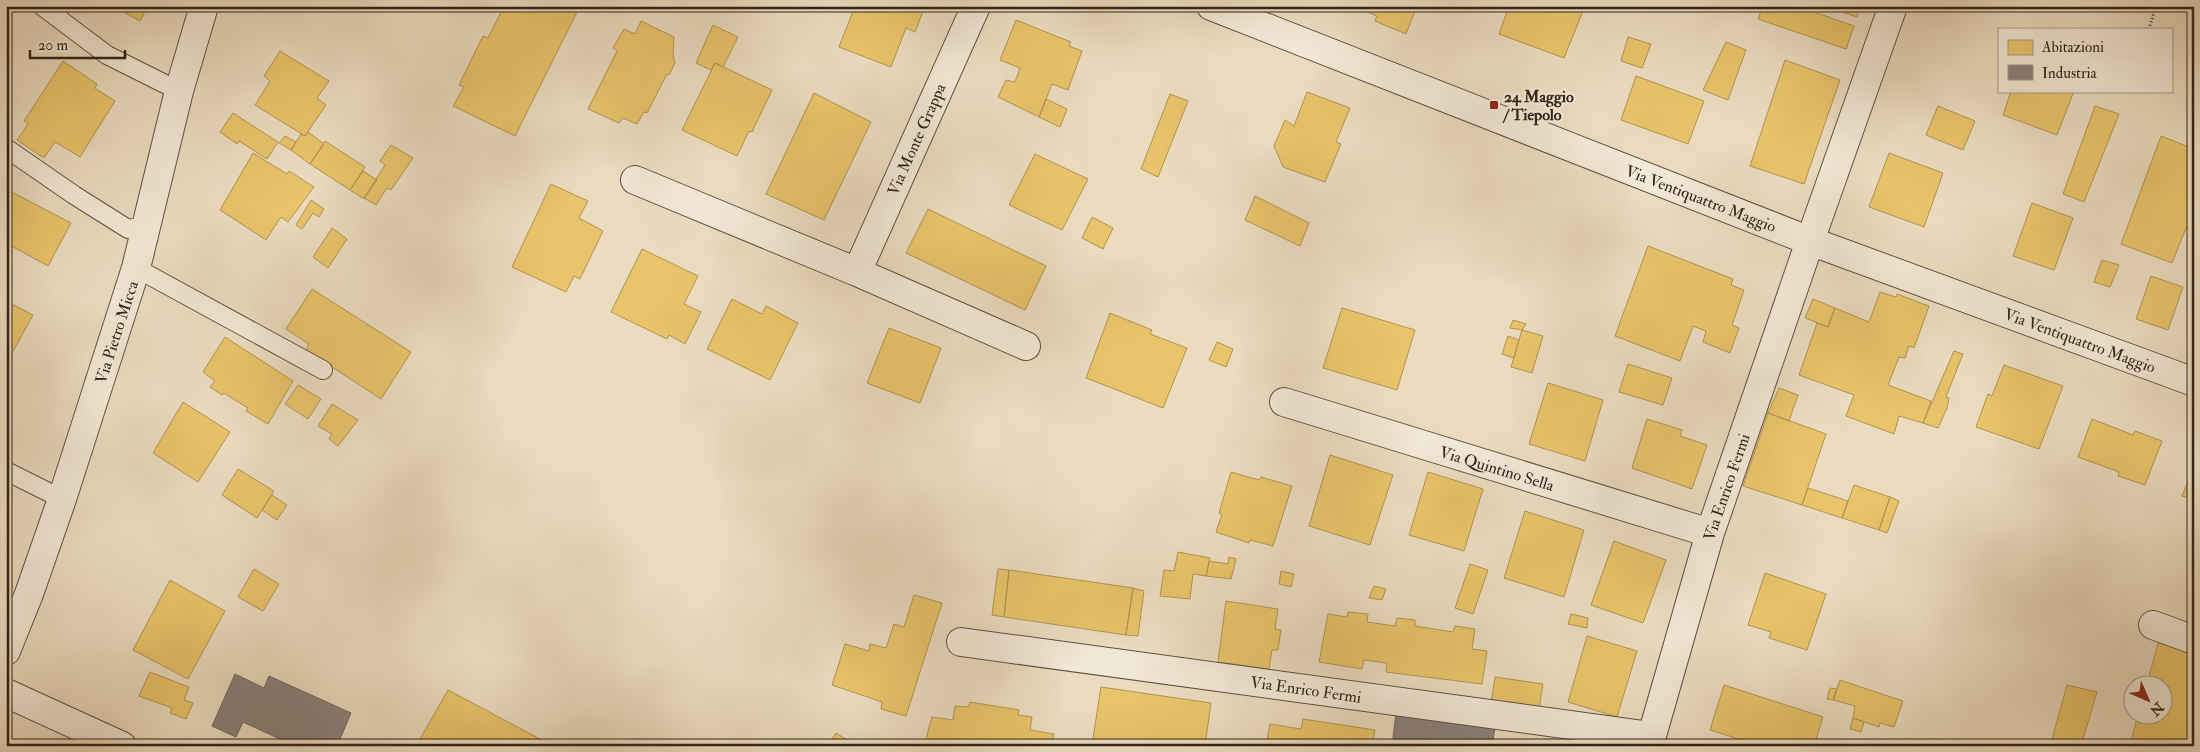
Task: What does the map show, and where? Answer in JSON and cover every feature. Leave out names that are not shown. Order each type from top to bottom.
[{"type":"street","name":"Via Pietro Micca","points":[[6,651],[29,594],[62,499],[136,268],[179,91],[204,6]]},
{"type":"street","name":"Via Monte Grappa","points":[[857,272],[976,6]]},
{"type":"street","name":"Via Ventiquattro Maggio","points":[[1211,6],[1810,241],[2194,382]]},
{"type":"street","name":"Via Enrico Fermi","points":[[961,642],[1650,741],[1710,533],[1893,6]]},
{"type":"street","points":[[635,180],[857,272],[1026,346]]},
{"type":"street","name":"Via Quintino Sella","points":[[1284,402],[1710,533]]},
{"type":"street","points":[[2153,626],[2194,640]]},
{"type":"street","points":[[6,694],[122,746]]},
{"type":"lane","points":[[42,6],[107,55],[179,91]]},
{"type":"lane","points":[[6,148],[74,195],[128,229],[146,226]]},
{"type":"lane","points":[[136,268],[323,370]]},
{"type":"lane","points":[[6,471],[62,499]]},
{"type":"path","points":[[2149,28],[2156,6]]},
{"type":"building: Abitazioni","points":[[113,6],[148,6],[140,21]]},
{"type":"building: Abitazioni","points":[[504,6],[580,6],[515,136],[453,106],[464,87],[459,85],[483,36],[488,38]]},
{"type":"building: Abitazioni","points":[[855,6],[925,6],[915,32],[906,28],[891,67],[839,47]]},
{"type":"building: Abitazioni","points":[[1361,6],[1417,6],[1406,34],[1375,21],[1377,16],[1360,9]]},
{"type":"building: Abitazioni","points":[[1509,6],[1585,6],[1564,58],[1499,34]]},
{"type":"building: Abitazioni","points":[[1763,6],[1797,6],[1854,26],[1846,49],[1758,19]]},
{"type":"building: Abitazioni","points":[[1825,6],[1860,6],[1857,17]]},
{"type":"building: Abitazioni","points":[[1016,20],[1071,42],[1069,46],[1082,51],[1068,90],[1052,84],[1039,117],[998,97],[1006,80],[1015,82],[1020,68],[1000,60]]},
{"type":"building: Abitazioni","points":[[641,21],[674,37],[673,55],[675,63],[669,75],[667,74],[647,113],[644,112],[637,124],[623,118],[619,123],[588,109],[617,51],[613,48],[624,29],[635,34]]},
{"type":"building: Abitazioni","points":[[713,25],[738,37],[723,67],[715,63],[711,70],[696,63]]},
{"type":"building: Abitazioni","points":[[1628,37],[1651,44],[1642,68],[1621,61]]},
{"type":"building: Abitazioni","points":[[1726,42],[1746,50],[1728,100],[1703,90]]},
{"type":"building: Abitazioni","points":[[280,51],[329,81],[317,98],[326,105],[305,136],[255,105],[270,81],[264,76]]},
{"type":"building: Abitazioni","points":[[1785,60],[1840,80],[1804,184],[1750,166]]},
{"type":"building: Abitazioni","points":[[63,61],[97,84],[95,88],[115,101],[80,157],[55,142],[44,158],[17,140],[28,124],[24,121]]},
{"type":"building: Abitazioni","points":[[715,63],[772,90],[752,132],[749,131],[737,156],[682,130]]},
{"type":"building: Abitazioni","points":[[1636,76],[1704,101],[1688,144],[1621,120]]},
{"type":"building: Abitazioni","points":[[1307,92],[1350,108],[1336,142],[1341,144],[1325,182],[1283,167],[1274,146],[1285,120],[1294,126]]},
{"type":"building: Abitazioni","points":[[2011,92],[2074,92],[2057,135],[2003,115]]},
{"type":"building: Abitazioni","points":[[814,93],[871,122],[824,220],[766,194]]},
{"type":"building: Abitazioni","points":[[1170,94],[1188,101],[1158,177],[1141,169]]},
{"type":"building: Abitazioni","points":[[1046,99],[1067,109],[1060,127],[1039,117]]},
{"type":"building: Abitazioni","points":[[1938,106],[1975,121],[1963,150],[1926,135]]},
{"type":"building: Abitazioni","points":[[2095,106],[2119,114],[2084,202],[2063,194]]},
{"type":"building: Abitazioni","points":[[233,113],[278,142],[267,159],[239,141],[237,144],[220,132]]},
{"type":"building: Abitazioni","points":[[308,132],[324,144],[310,164],[291,150],[301,134],[305,136]]},
{"type":"building: Abitazioni","points":[[285,136],[296,142],[291,150],[279,143]]},
{"type":"building: Abitazioni","points":[[2161,136],[2194,149],[2194,222],[2191,230],[2186,228],[2172,263],[2121,244]]},
{"type":"building: Abitazioni","points":[[325,141],[365,167],[350,190],[310,164]]},
{"type":"building: Abitazioni","points":[[391,145],[413,158],[391,190],[387,188],[376,205],[364,198],[385,165],[380,161]]},
{"type":"building: Abitazioni","points":[[253,153],[287,174],[289,171],[314,187],[288,222],[281,217],[266,240],[220,210]]},
{"type":"building: Abitazioni","points":[[1889,153],[1943,173],[1924,227],[1869,207]]},
{"type":"building: Abitazioni","points":[[1035,154],[1088,179],[1062,230],[1009,205]]},
{"type":"building: Abitazioni","points":[[363,171],[377,180],[364,199],[350,190]]},
{"type":"building: Abitazioni","points":[[551,184],[588,201],[579,218],[603,231],[580,279],[574,276],[566,292],[512,267]]},
{"type":"building: Abitazioni","points":[[6,189],[71,223],[48,266],[6,243]]},
{"type":"building: Abitazioni","points":[[1255,196],[1309,223],[1300,246],[1245,220]]},
{"type":"building: Abitazioni","points":[[311,200],[324,209],[319,217],[313,213],[302,229],[296,225]]},
{"type":"building: Abitazioni","points":[[2032,203],[2073,218],[2054,270],[2013,256]]},
{"type":"building: Abitazioni","points":[[928,209],[1046,266],[1025,310],[906,253]]},
{"type":"building: Abitazioni","points":[[1092,217],[1113,228],[1103,249],[1082,238]]},
{"type":"building: Abitazioni","points":[[332,228],[347,239],[328,268],[313,257]]},
{"type":"building: Abitazioni","points":[[1648,246],[1733,279],[1731,285],[1744,290],[1732,325],[1739,328],[1730,353],[1703,342],[1706,331],[1693,326],[1680,361],[1615,336]]},
{"type":"building: Abitazioni","points":[[642,249],[698,276],[684,304],[701,312],[685,344],[669,335],[667,339],[611,312]]},
{"type":"building: Abitazioni","points":[[2102,260],[2119,265],[2110,287],[2094,282]]},
{"type":"building: Abitazioni","points":[[2151,276],[2183,287],[2168,330],[2136,319]]},
{"type":"building: Abitazioni","points":[[312,289],[411,352],[381,399],[306,350],[309,344],[286,329]]},
{"type":"building: Abitazioni","points":[[1880,292],[1896,297],[1897,294],[1929,306],[1914,348],[1909,346],[1905,358],[1899,357],[1888,385],[1931,401],[1923,423],[1899,416],[1894,434],[1846,416],[1854,395],[1799,375],[1817,323],[1828,327],[1835,308],[1869,322]]},
{"type":"building: Abitazioni","points":[[732,299],[762,314],[766,306],[798,323],[770,380],[707,349]]},
{"type":"building: Abitazioni","points":[[1813,299],[1835,308],[1828,327],[1805,318]]},
{"type":"building: Abitazioni","points":[[6,301],[33,315],[6,364]]},
{"type":"building: Abitazioni","points":[[1342,308],[1415,330],[1397,390],[1323,368]]},
{"type":"building: Abitazioni","points":[[1110,313],[1152,330],[1150,334],[1187,348],[1163,408],[1086,378]]},
{"type":"building: Abitazioni","points":[[1513,320],[1526,324],[1522,330],[1510,328]]},
{"type":"building: Abitazioni","points":[[889,328],[941,348],[920,403],[867,383]]},
{"type":"building: Abitazioni","points":[[1522,330],[1543,336],[1532,373],[1511,367]]},
{"type":"building: Abitazioni","points":[[1508,336],[1519,340],[1514,358],[1502,354]]},
{"type":"building: Abitazioni","points":[[225,337],[293,381],[268,424],[246,411],[248,408],[224,393],[222,395],[210,387],[215,381],[203,372]]},
{"type":"building: Abitazioni","points":[[1217,342],[1233,349],[1226,367],[1209,360]]},
{"type":"building: Abitazioni","points":[[1954,351],[1963,354],[1946,397],[1949,398],[1947,408],[1938,428],[1923,423]]},
{"type":"building: Abitazioni","points":[[1628,364],[1672,378],[1663,405],[1619,392]]},
{"type":"building: Abitazioni","points":[[2004,365],[2063,386],[2039,449],[1976,427],[1988,394],[1992,396]]},
{"type":"building: Abitazioni","points":[[1548,383],[1603,400],[1585,461],[1529,444]]},
{"type":"building: Abitazioni","points":[[298,385],[321,399],[308,419],[285,404]]},
{"type":"building: Abitazioni","points":[[1779,388],[1798,395],[1789,421],[1768,413]]},
{"type":"building: Abitazioni","points":[[183,402],[230,432],[198,482],[153,453]]},
{"type":"building: Abitazioni","points":[[332,404],[358,420],[338,446],[329,439],[332,434],[318,426]]},
{"type":"building: Abitazioni","points":[[1768,413],[1826,434],[1802,505],[1743,486]]},
{"type":"building: Abitazioni","points":[[1647,419],[1682,430],[1680,436],[1707,445],[1692,489],[1632,468]]},
{"type":"building: Abitazioni","points":[[2092,419],[2133,435],[2135,431],[2162,441],[2145,485],[2118,476],[2119,472],[2078,457]]},
{"type":"building: Abitazioni","points":[[1330,455],[1393,475],[1370,545],[1309,526]]},
{"type":"building: Abitazioni","points":[[2194,466],[2194,500],[2182,496]]},
{"type":"building: Abitazioni","points":[[238,469],[274,491],[257,518],[222,495]]},
{"type":"building: Abitazioni","points":[[1231,472],[1259,480],[1261,477],[1292,486],[1273,546],[1250,540],[1249,543],[1216,532],[1222,514],[1219,513]]},
{"type":"building: Abitazioni","points":[[1428,472],[1483,489],[1464,551],[1409,535]]},
{"type":"building: Abitazioni","points":[[1854,485],[1890,497],[1879,530],[1842,518]]},
{"type":"building: Abitazioni","points":[[1808,488],[1848,501],[1842,518],[1802,505]]},
{"type":"building: Abitazioni","points":[[272,495],[287,505],[277,520],[262,510]]},
{"type":"building: Abitazioni","points":[[1890,497],[1899,501],[1887,533],[1879,530]]},
{"type":"building: Abitazioni","points":[[1525,511],[1584,530],[1564,597],[1504,578]]},
{"type":"building: Abitazioni","points":[[1614,541],[1666,560],[1643,623],[1591,605]]},
{"type":"building: Abitazioni","points":[[1178,552],[1210,558],[1206,576],[1193,574],[1190,599],[1160,596],[1164,570],[1174,571]]},
{"type":"building: Abitazioni","points":[[1229,557],[1236,559],[1231,579],[1206,576],[1209,561],[1228,564]]},
{"type":"building: Abitazioni","points":[[1470,564],[1488,570],[1473,614],[1455,608]]},
{"type":"building: Abitazioni","points":[[254,569],[279,584],[263,611],[238,597]]},
{"type":"building: Abitazioni","points":[[998,569],[1009,570],[1004,617],[992,615]]},
{"type":"building: Abitazioni","points":[[1009,570],[1133,588],[1126,635],[1004,617]]},
{"type":"building: Abitazioni","points":[[1281,571],[1294,574],[1291,587],[1279,584]]},
{"type":"building: Abitazioni","points":[[1765,573],[1826,594],[1807,650],[1769,638],[1771,632],[1748,625]]},
{"type":"building: Abitazioni","points":[[170,580],[225,611],[188,679],[133,650]]},
{"type":"building: Abitazioni","points":[[1374,586],[1386,589],[1382,600],[1369,598]]},
{"type":"building: Abitazioni","points":[[1133,588],[1144,591],[1138,636],[1126,635]]},
{"type":"building: Abitazioni","points":[[914,595],[942,603],[906,716],[881,709],[882,702],[832,685],[845,644],[869,651],[870,644],[886,648],[894,624],[904,627]]},
{"type":"building: Abitazioni","points":[[1226,601],[1278,609],[1275,629],[1281,630],[1278,650],[1272,650],[1269,669],[1218,662]]},
{"type":"building: Abitazioni","points":[[1348,612],[1368,614],[1367,622],[1395,626],[1397,618],[1415,620],[1415,626],[1453,632],[1455,626],[1475,629],[1472,649],[1487,651],[1482,684],[1386,672],[1387,663],[1364,660],[1362,669],[1319,662],[1328,614],[1347,617]]},
{"type":"building: Abitazioni","points":[[1571,614],[1588,618],[1587,628],[1568,624]]},
{"type":"building: Abitazioni","points":[[1587,636],[1637,651],[1617,717],[1568,702]]},
{"type":"building: Abitazioni","points":[[2158,643],[2194,653],[2194,746],[2130,746],[2136,724],[2172,724],[2172,674],[2150,674]]},
{"type":"building: Abitazioni","points":[[150,672],[189,687],[184,700],[193,703],[186,719],[170,713],[172,708],[139,696]]},
{"type":"building: Abitazioni","points":[[1495,677],[1543,684],[1538,715],[1491,704]]},
{"type":"building: Abitazioni","points":[[1840,680],[1903,701],[1894,727],[1880,723],[1879,727],[1853,718],[1855,706],[1833,700]]},
{"type":"building: Abitazioni","points":[[1724,685],[1823,717],[1814,746],[1761,746],[1710,730]]},
{"type":"building: Abitazioni","points":[[2067,685],[2097,692],[2081,746],[2061,746],[2051,743]]},
{"type":"building: Abitazioni","points":[[1101,687],[1211,703],[1205,746],[1092,745]]},
{"type":"building: Abitazioni","points":[[1830,688],[1837,689],[1833,700],[1827,699]]},
{"type":"building: Abitazioni","points":[[448,690],[553,746],[416,746]]},
{"type":"building: Abitazioni","points":[[970,702],[1019,710],[1018,715],[1032,717],[1030,730],[1054,734],[1052,746],[924,746],[932,717],[953,720],[955,706],[968,707]]},
{"type":"building: Abitazioni","points":[[1853,718],[1864,722],[1861,732],[1850,729]]},
{"type":"building: Abitazioni","points":[[1303,719],[1375,730],[1372,746],[1266,746],[1270,724],[1301,729]]},
{"type":"building: Abitazioni","points":[[836,733],[857,746],[828,746]]},
{"type":"building: Abitazioni","points":[[1660,739],[1684,746],[1658,746]]},
{"type":"building: Industria","points":[[235,674],[264,688],[269,676],[351,713],[337,746],[295,746],[243,722],[236,737],[212,726]]},
{"type":"building: Industria","points":[[1396,713],[1495,728],[1492,746],[1392,746]]},
{"type":"place","name":"24 Maggio / Tiepolo","points":[[1494,105]]}]
